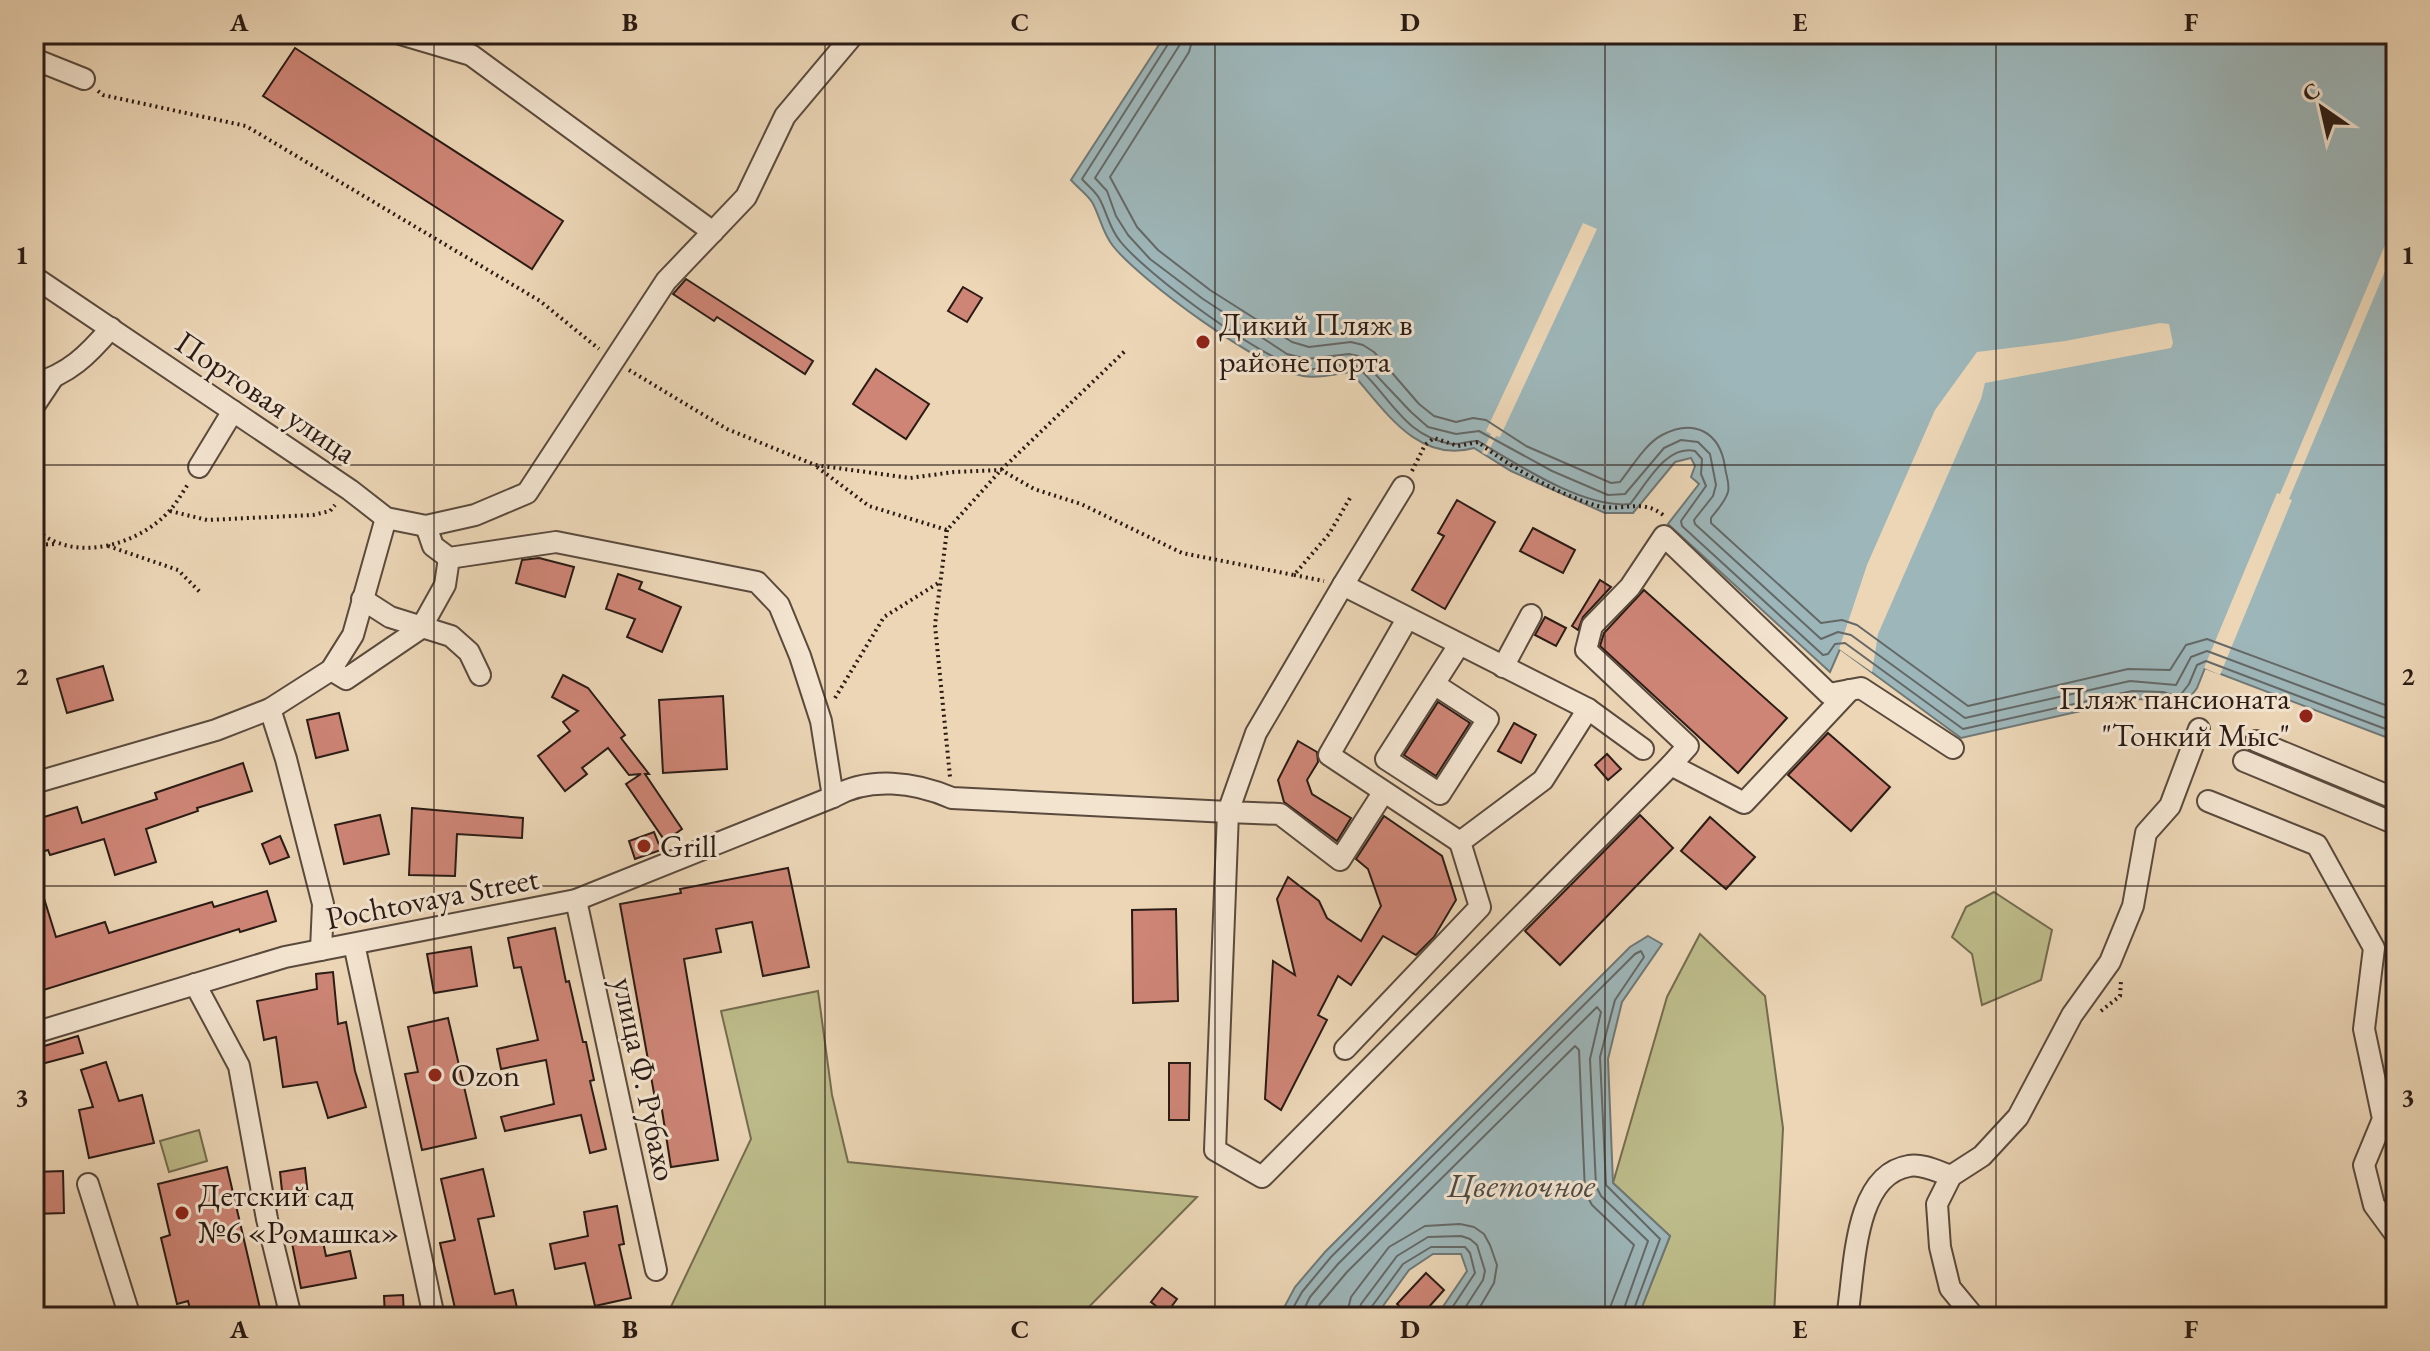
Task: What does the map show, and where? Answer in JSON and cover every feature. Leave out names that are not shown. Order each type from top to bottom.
[{"type":"street","points":[[400,34],[471,55],[713,232]]},
{"type":"street","points":[[614,360],[666,281],[746,197],[785,116],[854,34]]},
{"type":"street","points":[[34,59],[84,79]]},
{"type":"street","name":"Портовая улица","points":[[34,277],[350,490],[386,518],[426,526],[475,515],[527,493],[614,360]]},
{"type":"street","points":[[34,406],[43,382],[87,357],[111,328]]},
{"type":"street","points":[[199,467],[233,411]]},
{"type":"street","points":[[1403,487],[1256,733],[1228,812],[1215,1150],[1262,1177],[1688,746],[1586,650],[1592,626],[1630,587],[1664,536],[1829,694],[1861,688],[1953,748]]},
{"type":"street","points":[[34,783],[216,730],[270,709],[331,670],[353,635],[386,518]]},
{"type":"street","points":[[426,526],[433,546],[449,558],[556,542],[757,582],[779,605],[800,656],[821,721],[833,797]]},
{"type":"street","points":[[331,670],[346,679],[421,628],[445,585],[449,558]]},
{"type":"street","points":[[1343,585],[1588,709],[1643,749]]},
{"type":"street","points":[[362,599],[390,617],[451,636],[469,652],[480,675]]},
{"type":"street","points":[[1503,667],[1531,615]]},
{"type":"street","points":[[1345,1049],[1480,907],[1460,842],[1329,755],[1407,619]]},
{"type":"street","points":[[1434,684],[1488,719],[1440,794],[1386,759],[1434,684],[1459,645]]},
{"type":"street","points":[[1671,765],[1744,803],[1850,690]]},
{"type":"street","points":[[270,709],[323,904],[321,950]]},
{"type":"street","points":[[1460,842],[1543,780],[1588,709]]},
{"type":"street","points":[[1974,1317],[1950,1288],[1940,1247],[1937,1204],[1951,1176],[1982,1156],[2018,1117],[2072,1015],[2110,962],[2133,906],[2146,833],[2170,806],[2199,729]]},
{"type":"street","points":[[2256,741],[2396,799]]},
{"type":"street","points":[[2244,761],[2396,824]]},
{"type":"street","name":"Pochtovaya Street","points":[[34,1033],[285,957],[576,900],[833,797],[851,787],[872,784],[924,786],[952,798],[1280,814],[1340,860],[1383,793]]},
{"type":"street","points":[[2208,801],[2317,845],[2374,948],[2364,1029],[2383,1119],[2364,1165],[2374,1205],[2396,1235]]},
{"type":"street","name":"улица Ф. Рубахо","points":[[576,900],[656,1270]]},
{"type":"street","points":[[354,944],[434,1317]]},
{"type":"street","points":[[195,984],[239,1066],[267,1219],[291,1317]]},
{"type":"street","points":[[1847,1317],[1859,1221],[1871,1194],[1892,1172],[1910,1165],[1951,1176]]},
{"type":"street","points":[[88,1184],[130,1317]]},
{"type":"path","points":[[84,79],[103,95],[246,126],[540,301],[614,360],[727,429],[815,465],[910,478],[1001,470],[1034,489],[1081,504],[1182,553],[1343,585]]},
{"type":"path","points":[[952,798],[935,625],[947,530],[1001,470],[1126,350]]},
{"type":"path","points":[[1403,487],[1425,445],[1434,438],[1458,446],[1478,442],[1506,463],[1598,506],[1621,509],[1652,506],[1667,518],[1664,536]]},
{"type":"path","points":[[815,465],[869,506],[947,530]]},
{"type":"path","points":[[34,545],[106,546],[140,534],[170,511],[199,467]]},
{"type":"path","points":[[170,511],[207,520],[313,515],[330,511],[350,490]]},
{"type":"path","points":[[1294,575],[1329,534],[1350,498]]},
{"type":"path","points":[[34,527],[57,544]]},
{"type":"path","points":[[106,546],[178,570],[201,593]]},
{"type":"path","points":[[821,721],[884,617],[940,582]]},
{"type":"shaded area","points":[[1994,892],[2052,930],[2041,980],[1982,1005],[1972,954],[1952,937],[1966,907]]},
{"type":"shaded area","points":[[1700,934],[1765,996],[1783,1128],[1774,1317],[1638,1317],[1670,1236],[1613,1183],[1667,997]]},
{"type":"shaded area","points":[[818,991],[832,1095],[848,1162],[1197,1197],[1079,1317],[666,1317],[751,1139],[721,1011]]},
{"type":"shaded area","points":[[199,1130],[207,1161],[169,1172],[160,1141]]},
{"type":"water","points":[[1166,34],[2396,34],[2396,741],[2205,668],[2197,688],[2182,708],[2162,700],[2134,699],[1961,738],[1840,649],[1830,672],[1668,524],[1699,484],[1691,477],[1695,466],[1691,458],[1675,462],[1633,513],[1605,513],[1511,471],[1474,448],[1454,451],[1419,441],[1389,417],[1351,372],[1321,377],[1303,376],[1259,358],[1202,321],[1127,261],[1109,241],[1092,202],[1071,180]]},
{"type":"water","name":"Цветочное","points":[[1648,936],[1662,944],[1622,1002],[1608,1059],[1613,1183],[1670,1236],[1638,1317],[1436,1317],[1467,1271],[1461,1254],[1433,1254],[1409,1270],[1375,1317],[1279,1317],[1295,1287],[1325,1252],[1630,947]]},
{"type":"pier","points":[[1583,223],[1597,229],[1500,437],[1496,436],[1487,455],[1482,453],[1491,434],[1486,431]]},
{"type":"pier","points":[[2391,231],[2396,233],[2396,245],[2289,499],[2292,500],[2220,675],[2204,668]]},
{"type":"pier","points":[[2160,323],[2169,324],[2173,343],[2171,348],[1985,383],[1981,399],[1878,634],[1872,672],[1839,649],[1867,565],[1935,410],[1977,352],[2065,341]]},
{"type":"building","points":[[295,48],[563,221],[532,269],[263,96]]},
{"type":"building","points":[[686,279],[813,361],[805,374],[717,317],[714,321],[673,294]]},
{"type":"building","points":[[963,287],[982,298],[967,322],[948,311]]},
{"type":"building","points":[[876,369],[929,404],[906,439],[853,404]]},
{"type":"building","points":[[1457,500],[1495,522],[1445,609],[1412,590],[1444,536],[1438,533]]},
{"type":"building","points":[[1533,528],[1575,550],[1563,573],[1520,551]]},
{"type":"building","points":[[539,558],[574,567],[565,597],[516,583],[522,560]]},
{"type":"building","points":[[618,574],[642,582],[639,589],[681,607],[662,652],[627,637],[635,619],[606,609]]},
{"type":"building","points":[[1600,580],[1611,587],[1583,617],[1578,630],[1572,626]]},
{"type":"building","points":[[1644,590],[1787,718],[1738,773],[1600,646],[1604,633]]},
{"type":"building","points":[[1545,617],[1566,628],[1556,646],[1535,635]]},
{"type":"building","points":[[103,666],[113,700],[67,713],[57,679]]},
{"type":"building","points":[[563,675],[588,688],[625,735],[621,738],[649,774],[645,774],[682,829],[665,841],[626,784],[641,774],[629,775],[608,748],[582,768],[587,774],[565,791],[538,756],[570,731],[563,722],[578,711],[552,697]]},
{"type":"building","points":[[723,696],[727,769],[663,773],[659,700]]},
{"type":"building","points":[[1438,702],[1470,723],[1436,776],[1404,755]]},
{"type":"building","points":[[339,713],[348,750],[316,758],[307,720]]},
{"type":"building","points":[[1514,723],[1536,735],[1521,763],[1498,751]]},
{"type":"building","points":[[1828,733],[1890,787],[1851,831],[1788,775]]},
{"type":"building","points":[[1298,741],[1317,752],[1318,762],[1307,780],[1312,794],[1351,818],[1337,841],[1284,802],[1278,780]]},
{"type":"building","points":[[1607,754],[1621,769],[1608,780],[1595,765]]},
{"type":"building","points":[[243,763],[252,791],[197,808],[198,811],[146,829],[156,862],[115,875],[104,839],[50,855],[48,850],[34,854],[34,820],[77,807],[82,823],[157,799],[155,793]]},
{"type":"building","points":[[412,808],[523,818],[522,838],[457,834],[455,876],[409,875]]},
{"type":"building","points":[[380,815],[389,854],[344,864],[335,825]]},
{"type":"building","points":[[1640,815],[1673,848],[1560,965],[1525,931]]},
{"type":"building","points":[[1384,816],[1442,856],[1456,900],[1434,937],[1416,955],[1383,936],[1351,985],[1338,976],[1318,1015],[1327,1020],[1281,1110],[1265,1099],[1273,961],[1295,975],[1277,899],[1288,877],[1319,901],[1327,918],[1361,941],[1381,906],[1368,869],[1356,859]]},
{"type":"building","points":[[1710,817],[1755,857],[1726,889],[1681,851]]},
{"type":"building","points":[[654,832],[661,850],[635,859],[629,841]]},
{"type":"building","points":[[280,836],[289,857],[270,864],[262,844]]},
{"type":"building","points":[[788,868],[809,967],[763,976],[752,922],[716,929],[721,952],[684,959],[718,1160],[671,1167],[662,1110],[657,1110],[620,904]]},
{"type":"building","points":[[34,879],[38,879],[56,937],[105,922],[109,933],[212,902],[214,907],[267,891],[276,921],[240,932],[239,929],[34,993]]},
{"type":"building","points":[[1176,909],[1178,1001],[1133,1003],[1132,910]]},
{"type":"building","points":[[555,928],[566,982],[569,981],[583,1042],[586,1042],[594,1080],[590,1081],[606,1149],[590,1153],[581,1115],[505,1131],[501,1117],[554,1104],[546,1060],[501,1069],[497,1049],[538,1040],[521,967],[514,968],[508,938]]},
{"type":"building","points":[[471,947],[477,986],[434,993],[427,954]]},
{"type":"building","points":[[333,972],[338,1024],[346,1022],[355,1071],[366,1107],[328,1118],[317,1082],[283,1087],[276,1037],[264,1040],[257,1001],[317,989],[316,974]]},
{"type":"building","points":[[448,1018],[476,1138],[422,1150],[405,1074],[418,1072],[408,1027]]},
{"type":"building","points":[[78,1036],[83,1053],[34,1066],[34,1049]]},
{"type":"building","points":[[106,1062],[119,1101],[142,1095],[154,1143],[89,1158],[79,1110],[93,1107],[81,1070]]},
{"type":"building","points":[[1169,1063],[1190,1063],[1189,1120],[1169,1120]]},
{"type":"building","points":[[227,1167],[262,1317],[192,1317],[188,1301],[177,1304],[161,1238],[170,1235],[158,1184]]},
{"type":"building","points":[[305,1168],[308,1196],[283,1200],[280,1172]]},
{"type":"building","points":[[483,1169],[494,1216],[478,1219],[495,1294],[513,1290],[519,1317],[457,1317],[440,1243],[455,1240],[441,1179]]},
{"type":"building","points":[[63,1171],[64,1213],[34,1214],[34,1172]]},
{"type":"building","points":[[617,1206],[624,1244],[619,1245],[631,1298],[595,1306],[585,1263],[555,1269],[550,1244],[588,1236],[584,1212]]},
{"type":"building","points":[[321,1232],[326,1256],[350,1251],[356,1278],[301,1288],[291,1238]]},
{"type":"building","points":[[1426,1273],[1444,1290],[1420,1317],[1411,1317],[1397,1304]]},
{"type":"building","points":[[1162,1288],[1177,1299],[1166,1314],[1151,1302]]},
{"type":"building","points":[[403,1295],[404,1317],[385,1317],[384,1296]]},
{"type":"place","name":"Дикий Пляж в районе порта","points":[[1203,342]]},
{"type":"place","name":"Пляж пансионата \"Тонкий Мыс\"","points":[[2306,716]]},
{"type":"place","name":"Grill","points":[[644,846]]},
{"type":"place","name":"Ozon","points":[[435,1075]]},
{"type":"place","name":"Детский сад №6 «Ромашка»","points":[[182,1213]]}]
